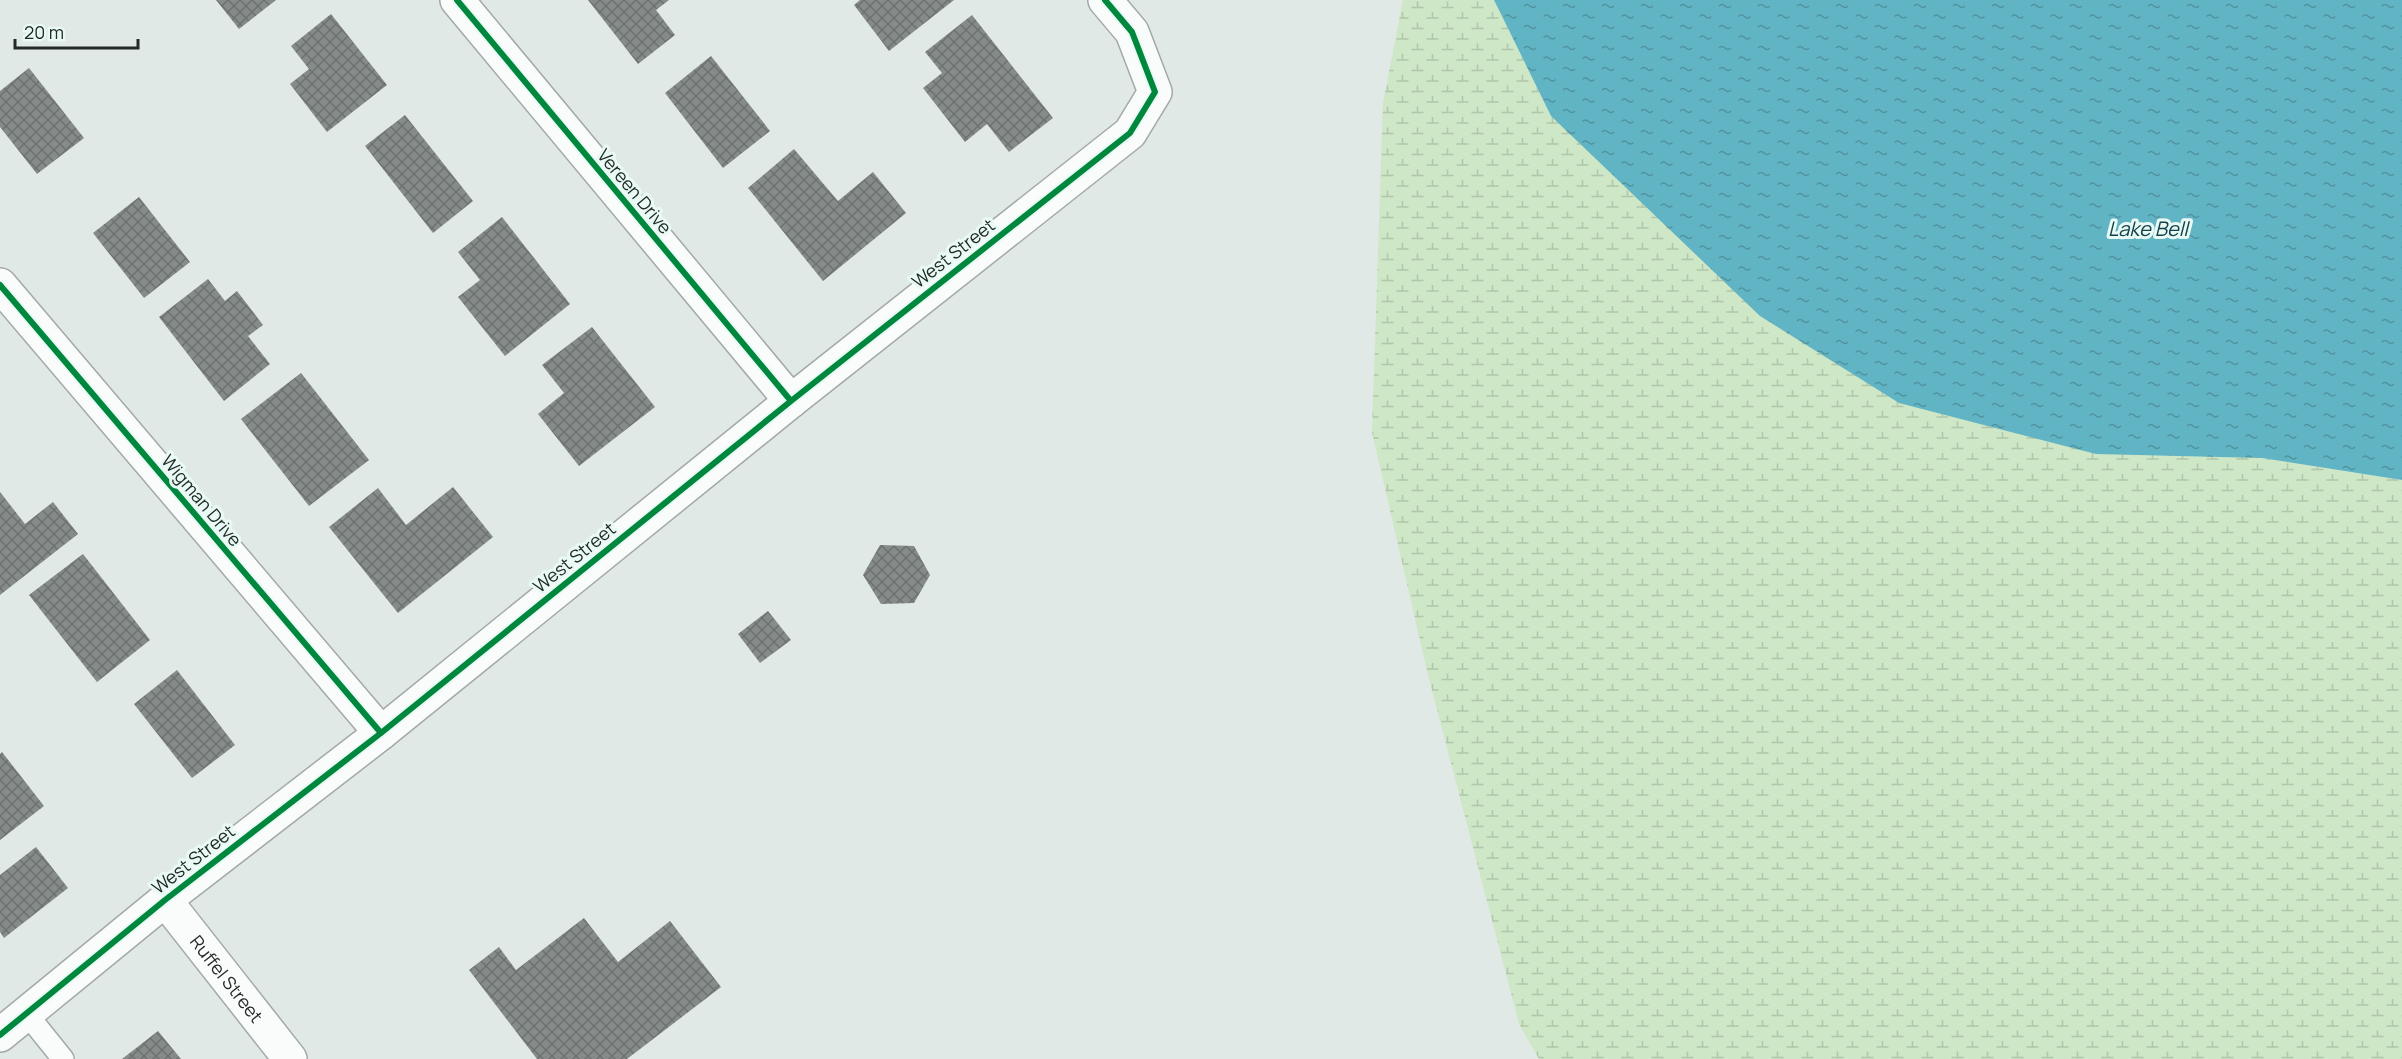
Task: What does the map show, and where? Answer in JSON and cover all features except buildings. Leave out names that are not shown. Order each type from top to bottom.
[{"type":"street","name":"Vereen Drive","points":[[457,0],[791,401]]},
{"type":"street","name":"West Street","points":[[1,1033],[165,900],[381,733],[791,401],[1130,133],[1155,92],[1132,32],[1105,0]]},
{"type":"street","name":"Wigman Drive","points":[[0,285],[381,733]]},
{"type":"street","name":"Ruffel Street","points":[[165,900],[290,1059]]},
{"type":"lane","points":[[26,1013],[63,1059]]},
{"type":"green space","points":[[1403,0],[1494,0],[1551,116],[2262,458],[2402,480],[2402,1059],[1539,1059],[1519,1024],[1428,675],[1372,432],[1383,103]]},
{"type":"water","name":"Lake Bell","points":[[1494,0],[2402,0],[2402,480],[2262,458],[2096,454],[1899,403],[1760,316],[1551,116]]},
{"type":"cycle path","points":[[457,0],[791,401]]},
{"type":"cycle path","points":[[0,1035],[165,900],[381,733],[791,401],[1130,133],[1155,92],[1132,32],[1105,0]]},
{"type":"cycle path","points":[[0,285],[381,733]]}]
